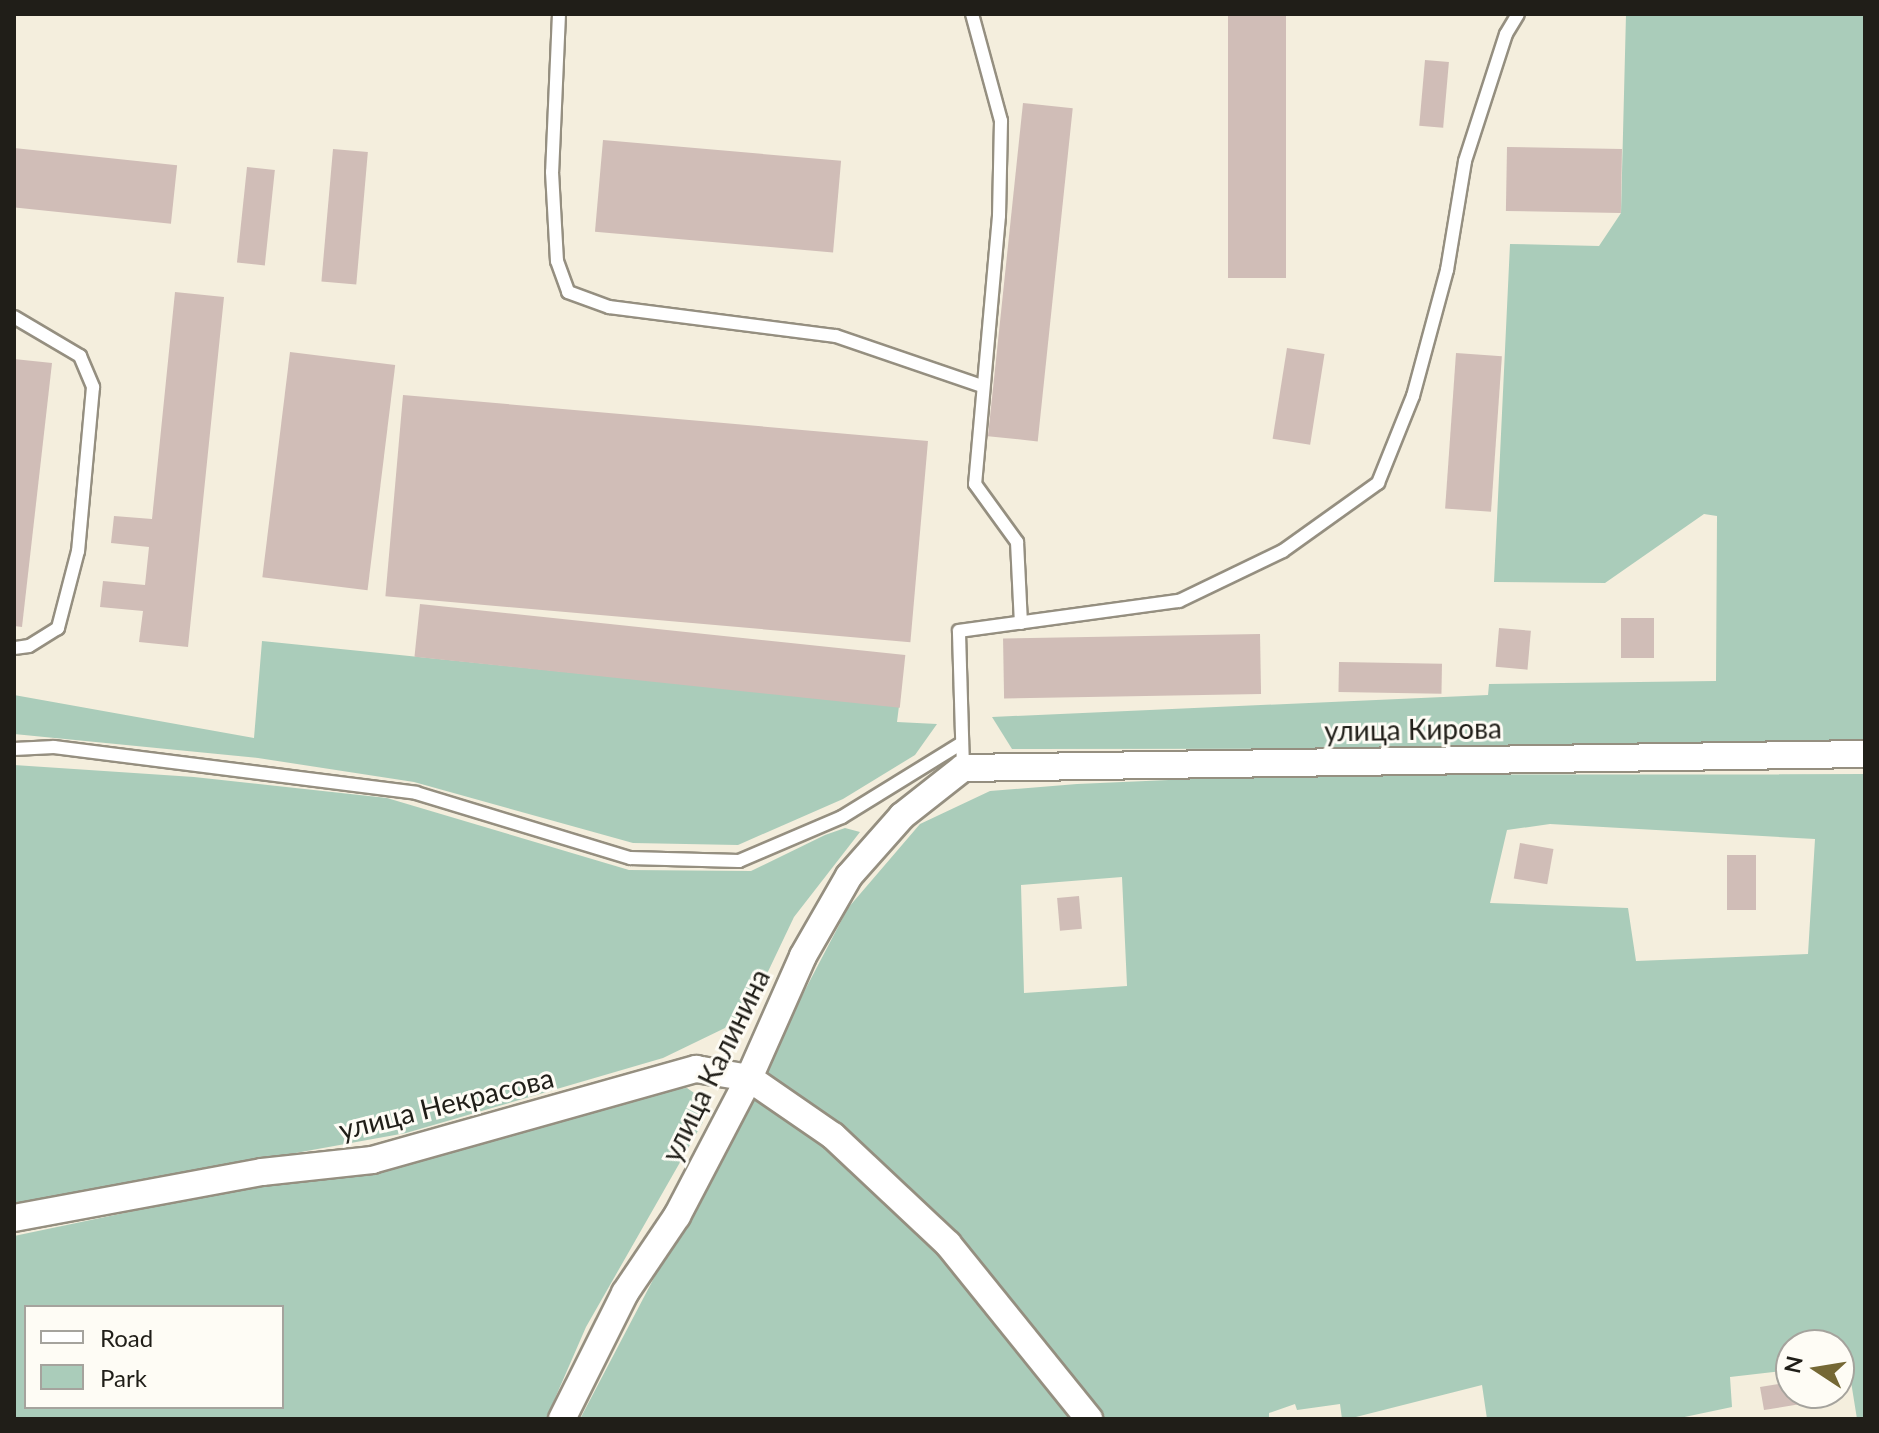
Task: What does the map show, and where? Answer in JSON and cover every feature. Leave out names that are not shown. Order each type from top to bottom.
[{"type":"street","name":"улица Кирова","points":[[962,756],[1865,754]]},
{"type":"street","name":"улица Калинина","points":[[562,1419],[625,1293],[677,1216],[749,1078],[803,956],[849,876],[902,816],[962,756]]},
{"type":"street","name":"улица Некрасова","points":[[14,1218],[262,1172],[372,1160],[696,1069],[749,1078]]},
{"type":"street","points":[[749,1078],[833,1136],[948,1244],[1089,1419]]},
{"type":"lane","points":[[559,14],[552,172],[557,261],[568,292],[609,307],[836,336],[982,386]]},
{"type":"lane","points":[[972,14],[1001,121],[999,216],[975,484],[1017,542],[1021,623]]},
{"type":"lane","points":[[14,749],[84,751],[401,791],[630,858],[739,861],[842,817],[962,756],[959,631],[1179,601],[1283,551],[1378,483],[1413,396],[1447,270],[1465,161],[1506,34],[1518,14]]},
{"type":"lane","points":[[14,317],[80,356],[93,387],[78,551],[58,628],[29,646],[14,648]]},
{"type":"green space","points":[[1626,14],[1865,14],[1865,748],[1012,749],[992,717],[1488,695],[1489,684],[1716,681],[1717,516],[1704,514],[1605,583],[1494,582],[1510,244],[1599,246],[1621,213]]},
{"type":"green space","points":[[262,641],[899,706],[897,722],[937,724],[915,755],[843,799],[738,845],[633,843],[414,782],[258,758],[14,734],[14,695],[254,738]]},
{"type":"green space","points":[[14,765],[194,777],[387,798],[629,870],[751,871],[825,835],[845,828],[860,832],[794,917],[754,1001],[725,1028],[663,1058],[406,1133],[14,1204]]},
{"type":"green space","points":[[1865,774],[1865,1419],[1857,1419],[1855,1407],[1855,1329],[1775,1329],[1775,1372],[1730,1377],[1732,1407],[1675,1419],[1487,1419],[1482,1385],[1348,1419],[1342,1419],[1340,1404],[1297,1410],[1295,1404],[1269,1413],[1269,1419],[580,1419],[848,908],[920,824],[990,791],[1282,775]],"holes":[[[1550,824],[1815,839],[1808,954],[1636,961],[1628,908],[1490,903],[1507,830]],[[1122,877],[1127,986],[1024,993],[1021,885]]]},
{"type":"green space","points":[[687,1088],[700,1097],[703,1122],[586,1327],[546,1419],[14,1419],[14,1236],[479,1139],[651,1091]]},
{"type":"building","points":[[1228,14],[1286,14],[1286,278],[1228,278]]},
{"type":"building","points":[[1425,60],[1449,62],[1443,128],[1419,126]]},
{"type":"building","points":[[1023,103],[1073,108],[1038,441],[988,436]]},
{"type":"building","points":[[603,140],[841,161],[833,252],[595,232]]},
{"type":"building","points":[[1507,147],[1622,149],[1621,213],[1506,211]]},
{"type":"building","points":[[14,148],[177,165],[171,224],[14,207]]},
{"type":"building","points":[[333,149],[368,152],[356,285],[321,281]]},
{"type":"building","points":[[247,167],[275,170],[265,265],[237,262]]},
{"type":"building","points":[[175,292],[224,297],[188,647],[139,642],[143,611],[100,607],[103,581],[145,585],[149,547],[111,543],[114,516],[152,519]]},
{"type":"building","points":[[1287,348],[1325,354],[1310,445],[1273,439]]},
{"type":"building","points":[[290,352],[395,365],[368,590],[262,577]]},
{"type":"building","points":[[1456,353],[1502,356],[1491,512],[1445,509]]},
{"type":"building","points":[[14,359],[52,363],[22,627],[14,626]]},
{"type":"building","points":[[403,395],[928,441],[910,642],[385,596]]},
{"type":"building","points":[[420,604],[905,655],[900,708],[414,657]]},
{"type":"building","points":[[1621,618],[1654,618],[1654,658],[1621,658]]},
{"type":"building","points":[[1499,628],[1531,631],[1527,670],[1496,667]]},
{"type":"building","points":[[1260,634],[1261,694],[1004,698],[1003,638]]},
{"type":"building","points":[[1339,662],[1442,664],[1441,694],[1338,692]]},
{"type":"building","points":[[1520,843],[1553,849],[1547,884],[1514,878]]},
{"type":"building","points":[[1727,855],[1756,855],[1756,910],[1727,910]]},
{"type":"building","points":[[1079,896],[1082,929],[1060,931],[1057,898]]},
{"type":"building","points":[[1775,1385],[1775,1408],[1764,1410],[1760,1387]]}]
